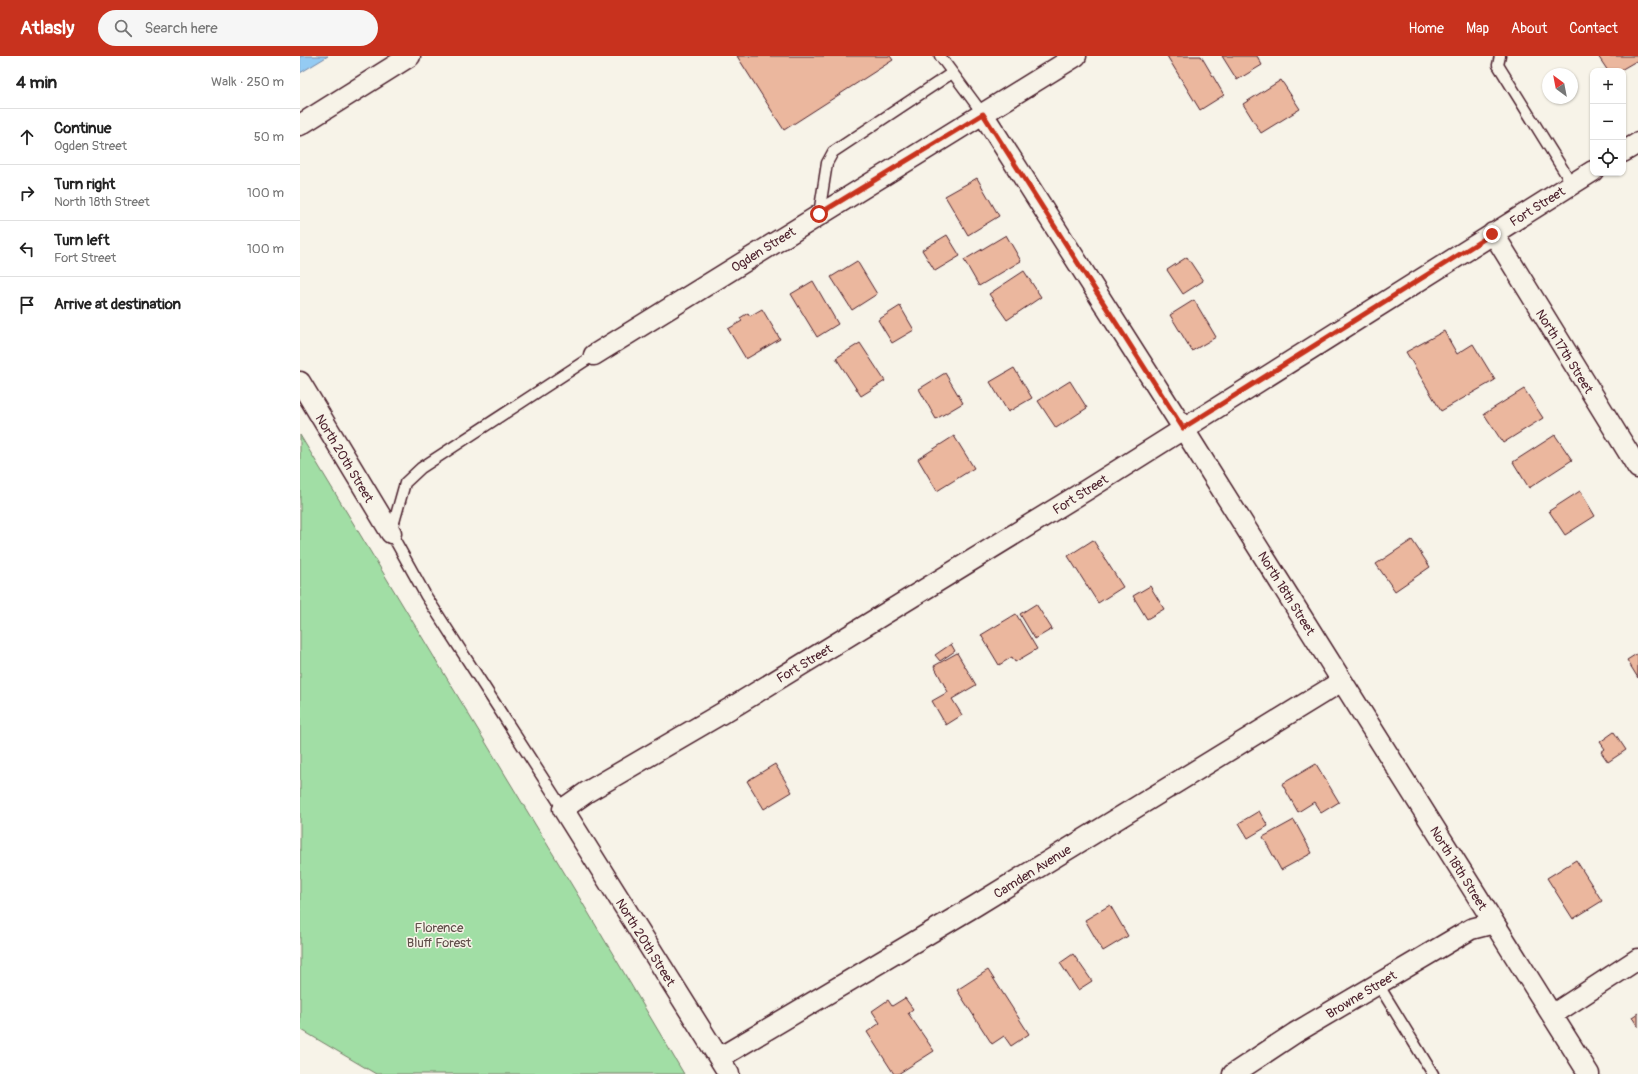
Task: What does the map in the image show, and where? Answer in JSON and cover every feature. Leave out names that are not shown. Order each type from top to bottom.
[{"type":"street","points":[[300,125],[410,56]]},
{"type":"street","name":"Ogden Street","points":[[594,355],[1071,58]]},
{"type":"street","name":"North 18th Street","points":[[983,114],[1183,428],[1589,1074]]},
{"type":"street","points":[[1626,150],[1638,143]]},
{"type":"street","name":"Fort Street","points":[[563,810],[587,792],[742,701],[1088,489],[1590,173]]},
{"type":"street","name":"North 17th Street","points":[[1492,234],[1638,468]]},
{"type":"street","name":"North 20th Street","points":[[300,382],[391,533]]},
{"type":"street","name":"Camden Avenue","points":[[724,1066],[975,906],[1342,681]]},
{"type":"street","name":"North 20th Street","points":[[563,810],[724,1066]]},
{"type":"street","name":"Browne Street","points":[[1233,1074],[1254,1069],[1294,1033],[1471,929],[1494,923]]},
{"type":"street","points":[[1552,1015],[1638,959]]},
{"type":"lane","points":[[940,56],[983,114]]},
{"type":"lane","points":[[1500,56],[1498,65],[1572,184]]},
{"type":"lane","points":[[819,214],[827,163],[833,152],[952,73]]},
{"type":"lane","points":[[563,810],[426,596],[391,533],[405,483],[421,468],[594,355]]},
{"type":"lane","points":[[1378,984],[1433,1074]]},
{"type":"green space","name":"Florence Bluff Forest","points":[[300,435],[684,1074],[376,1074],[300,1029]]},
{"type":"water","points":[[300,56],[328,56],[300,73]]},
{"type":"building","points":[[737,56],[890,56],[893,60],[784,130]]},
{"type":"building","points":[[1167,56],[1201,56],[1224,95],[1200,110]]},
{"type":"building","points":[[1222,56],[1257,56],[1262,65],[1237,80]]},
{"type":"building","points":[[1598,56],[1638,56],[1638,60],[1624,68],[1606,68]]},
{"type":"building","points":[[1281,80],[1300,109],[1261,133],[1243,104]]},
{"type":"building","points":[[977,178],[999,216],[968,235],[945,196]]},
{"type":"building","points":[[947,235],[960,256],[935,271],[922,250]]},
{"type":"building","points":[[1006,235],[1021,261],[979,286],[964,260]]},
{"type":"building","points":[[1187,257],[1203,281],[1183,294],[1167,270]]},
{"type":"building","points":[[857,261],[877,294],[852,310],[831,277]]},
{"type":"building","points":[[1024,271],[1041,297],[1007,320],[989,294]]},
{"type":"building","points":[[813,281],[838,324],[817,337],[791,294]]},
{"type":"building","points":[[1194,300],[1216,337],[1192,351],[1170,315]]},
{"type":"building","points":[[900,306],[914,330],[892,343],[878,320]]},
{"type":"building","points":[[762,309],[780,339],[746,359],[728,329],[742,321],[740,318],[748,313],[750,316]]},
{"type":"building","points":[[1444,331],[1457,354],[1473,344],[1495,380],[1441,411],[1406,352]]},
{"type":"building","points":[[860,343],[885,381],[861,396],[836,358]]},
{"type":"building","points":[[1014,368],[1032,398],[1008,412],[990,382]]},
{"type":"building","points":[[945,373],[963,403],[936,419],[919,389]]},
{"type":"building","points":[[1070,381],[1087,408],[1056,428],[1038,401]]},
{"type":"building","points":[[1524,389],[1543,418],[1503,443],[1484,414]]},
{"type":"building","points":[[1555,435],[1572,460],[1529,488],[1513,462]]},
{"type":"building","points":[[954,436],[974,468],[937,491],[918,459]]},
{"type":"building","points":[[1580,491],[1595,516],[1565,535],[1549,511]]},
{"type":"building","points":[[1093,540],[1123,587],[1098,603],[1068,556]]},
{"type":"building","points":[[1412,540],[1430,567],[1395,591],[1376,564]]},
{"type":"building","points":[[1150,586],[1164,609],[1147,619],[1133,596]]},
{"type":"building","points":[[1036,604],[1052,629],[1035,639],[1020,614]]},
{"type":"building","points":[[1016,614],[1037,649],[1015,662],[1012,657],[999,665],[981,635]]},
{"type":"building","points":[[951,644],[955,651],[940,661],[935,655]]},
{"type":"building","points":[[957,653],[976,685],[952,699],[962,715],[946,725],[932,701],[948,692],[934,666]]},
{"type":"building","points":[[1638,653],[1638,678],[1627,660]]},
{"type":"building","points":[[1614,732],[1626,750],[1608,762],[1601,752],[1605,749],[1600,742]]},
{"type":"building","points":[[775,764],[792,792],[764,809],[747,781]]},
{"type":"building","points":[[1316,764],[1339,802],[1321,813],[1314,802],[1298,812],[1282,784]]},
{"type":"building","points":[[1259,811],[1268,826],[1248,838],[1239,823]]},
{"type":"building","points":[[1294,820],[1312,853],[1281,870],[1263,837]]},
{"type":"building","points":[[1576,860],[1602,901],[1573,919],[1547,878]]},
{"type":"building","points":[[1110,905],[1128,936],[1103,951],[1085,920]]},
{"type":"building","points":[[1073,954],[1092,981],[1078,990],[1060,963]]},
{"type":"building","points":[[988,970],[1029,1034],[1011,1046],[1004,1036],[992,1044],[957,990]]},
{"type":"building","points":[[905,998],[913,1009],[908,1013],[934,1051],[898,1074],[894,1074],[867,1032],[880,1023],[872,1011],[888,1000],[892,1006]]},
{"type":"building","points":[[1638,1013],[1638,1027],[1632,1017]]},
{"type":"route","points":[[819,214],[983,114],[1183,428],[1492,234]]}]
